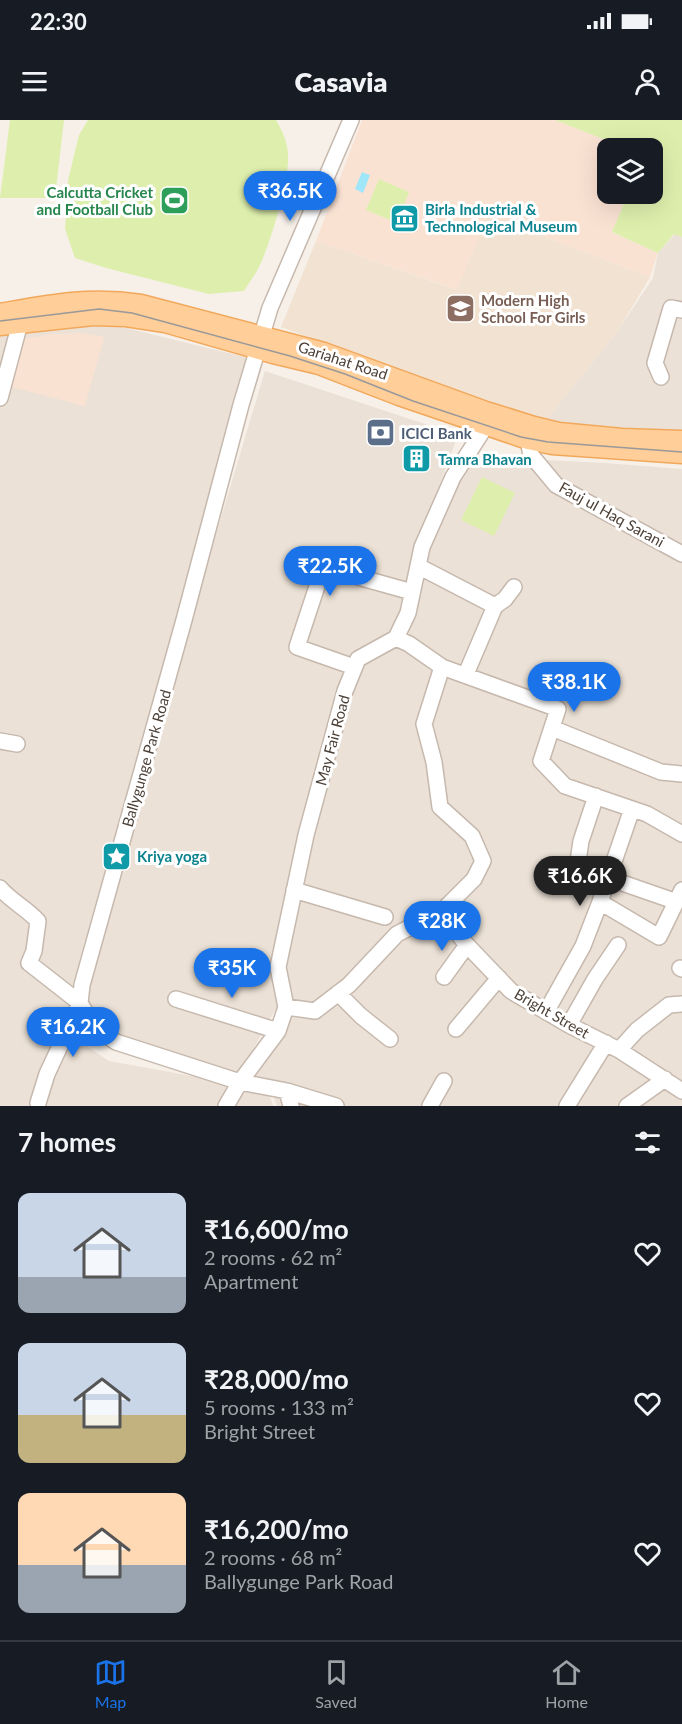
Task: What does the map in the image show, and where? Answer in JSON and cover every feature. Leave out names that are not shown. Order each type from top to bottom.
[{"type":"main road","name":"Gariahat Road","points":[[0,313],[54,303],[113,300],[169,311],[260,343],[333,355],[490,420],[559,432],[622,438],[682,440]]},
{"type":"main road","points":[[0,326],[93,316],[126,317],[260,343]]},
{"type":"main road","points":[[490,420],[528,440],[552,445],[682,454]]},
{"type":"street","name":"Ballygunge Park Road","points":[[38,1103],[47,1074],[80,1003],[82,985],[270,308],[351,120]]},
{"type":"street","points":[[661,377],[655,363],[670,308],[682,310]]},
{"type":"street","points":[[0,398],[20,324]]},
{"type":"street","points":[[412,592],[326,568],[322,571],[297,647],[354,667],[358,659],[396,639],[408,613],[422,547],[453,477],[490,420]]},
{"type":"street","name":"Fauj ul Haq Sarani","points":[[528,440],[531,455],[556,484],[682,554]]},
{"type":"street","points":[[418,566],[495,606]]},
{"type":"street","points":[[466,674],[495,606],[505,599],[514,587]]},
{"type":"street","points":[[396,639],[409,644],[442,667],[558,709],[541,761],[566,786],[647,814],[682,834]]},
{"type":"street","name":"May Fair Road","points":[[226,1106],[240,1082],[278,1031],[286,1007],[278,967],[307,831],[345,691],[354,667]]},
{"type":"street","points":[[286,1007],[315,1011],[349,985],[397,934],[442,912],[474,879],[483,861],[472,836],[440,807],[434,762],[424,724],[442,667]]},
{"type":"street","points":[[552,728],[661,772],[682,774]]},
{"type":"street","points":[[0,741],[17,744]]},
{"type":"street","points":[[574,882],[582,841],[596,796]]},
{"type":"street","points":[[546,1012],[583,946],[632,809]]},
{"type":"street","points":[[600,902],[659,937],[680,896],[608,878]]},
{"type":"street","points":[[0,888],[38,921],[34,951],[29,963],[80,1003],[95,1028],[116,1042],[289,1098],[336,1106]]},
{"type":"street","points":[[294,890],[385,917]]},
{"type":"street","name":"Bright Street","points":[[442,912],[467,945],[512,991],[569,1025],[613,1047],[682,1091]]},
{"type":"street","points":[[444,977],[467,945]]},
{"type":"street","points":[[569,1025],[595,979],[618,945]]},
{"type":"street","points":[[456,1029],[499,978]]},
{"type":"street","points":[[338,993],[361,1016],[390,1039]]},
{"type":"street","points":[[176,999],[278,1031]]},
{"type":"street","points":[[567,1106],[613,1047],[669,1005],[682,1004]]},
{"type":"street","points":[[627,1106],[665,1079]]},
{"type":"street","points":[[429,1106],[444,1080]]},
{"type":"shaded area","points":[[362,120],[555,120],[601,138],[597,138],[597,204],[624,204],[612,232],[658,253],[650,277],[488,216],[458,290],[316,241]]},
{"type":"shaded area","name":"Modern High School For Girls","points":[[488,216],[650,277],[617,332],[547,419],[503,408],[281,327],[316,241],[457,290]]},
{"type":"shaded area","points":[[675,234],[682,237],[682,440],[641,436],[547,419],[617,332],[653,278],[658,253]]},
{"type":"shaded area","points":[[118,326],[249,358],[73,983],[69,1034],[109,1061],[268,1090],[273,1106],[0,1106],[0,336],[49,327]]},
{"type":"shaded area","points":[[80,333],[104,337],[85,406],[8,386],[23,339],[52,334]]},
{"type":"shaded area","points":[[265,371],[458,435],[422,532],[403,613],[389,639],[436,670],[417,723],[438,810],[467,837],[478,860],[470,875],[439,908],[313,1004],[280,1001],[239,1075],[113,1048],[81,1030],[87,986],[181,651]]},
{"type":"shaded area","points":[[470,456],[682,469],[682,1084],[516,991],[472,945],[449,912],[489,862],[442,805],[430,724],[449,663],[408,637],[436,523]]},
{"type":"shaded area","points":[[442,915],[501,986],[614,1051],[682,1096],[682,1106],[277,1106],[269,1084],[238,1083],[281,1016],[307,1019],[391,942]]},
{"type":"green space","points":[[10,120],[64,120],[55,198],[0,198]]},
{"type":"green space","name":"Calcutta Cricket and Football Club","points":[[88,120],[276,120],[288,150],[286,181],[267,247],[257,271],[244,291],[209,294],[75,258],[65,229],[68,180],[79,135]]},
{"type":"green space","points":[[555,120],[682,120],[682,237],[674,234],[658,253],[612,232],[624,204],[663,204],[663,138],[601,138]]},
{"type":"green space","points":[[379,179],[409,192],[397,223],[366,210]]},
{"type":"green space","points":[[482,477],[515,493],[494,536],[461,520]]},
{"type":"water","points":[[362,172],[370,175],[363,193],[355,189]]},
{"type":"tram line","points":[[0,321],[99,309],[132,313],[290,356],[521,437],[548,442],[682,452]]},
{"type":"place","name":"Calcutta Cricket and Football Club","points":[[174,201]]},
{"type":"place","name":"Birla Industrial & Technological Museum","points":[[404,218]]},
{"type":"place","name":"Modern High School For Girls","points":[[460,309]]},
{"type":"place","name":"ICICI Bank","points":[[380,433]]},
{"type":"place","name":"Tamra Bhavan","points":[[417,459]]},
{"type":"place","name":"Kriya yoga","points":[[116,856]]}]
